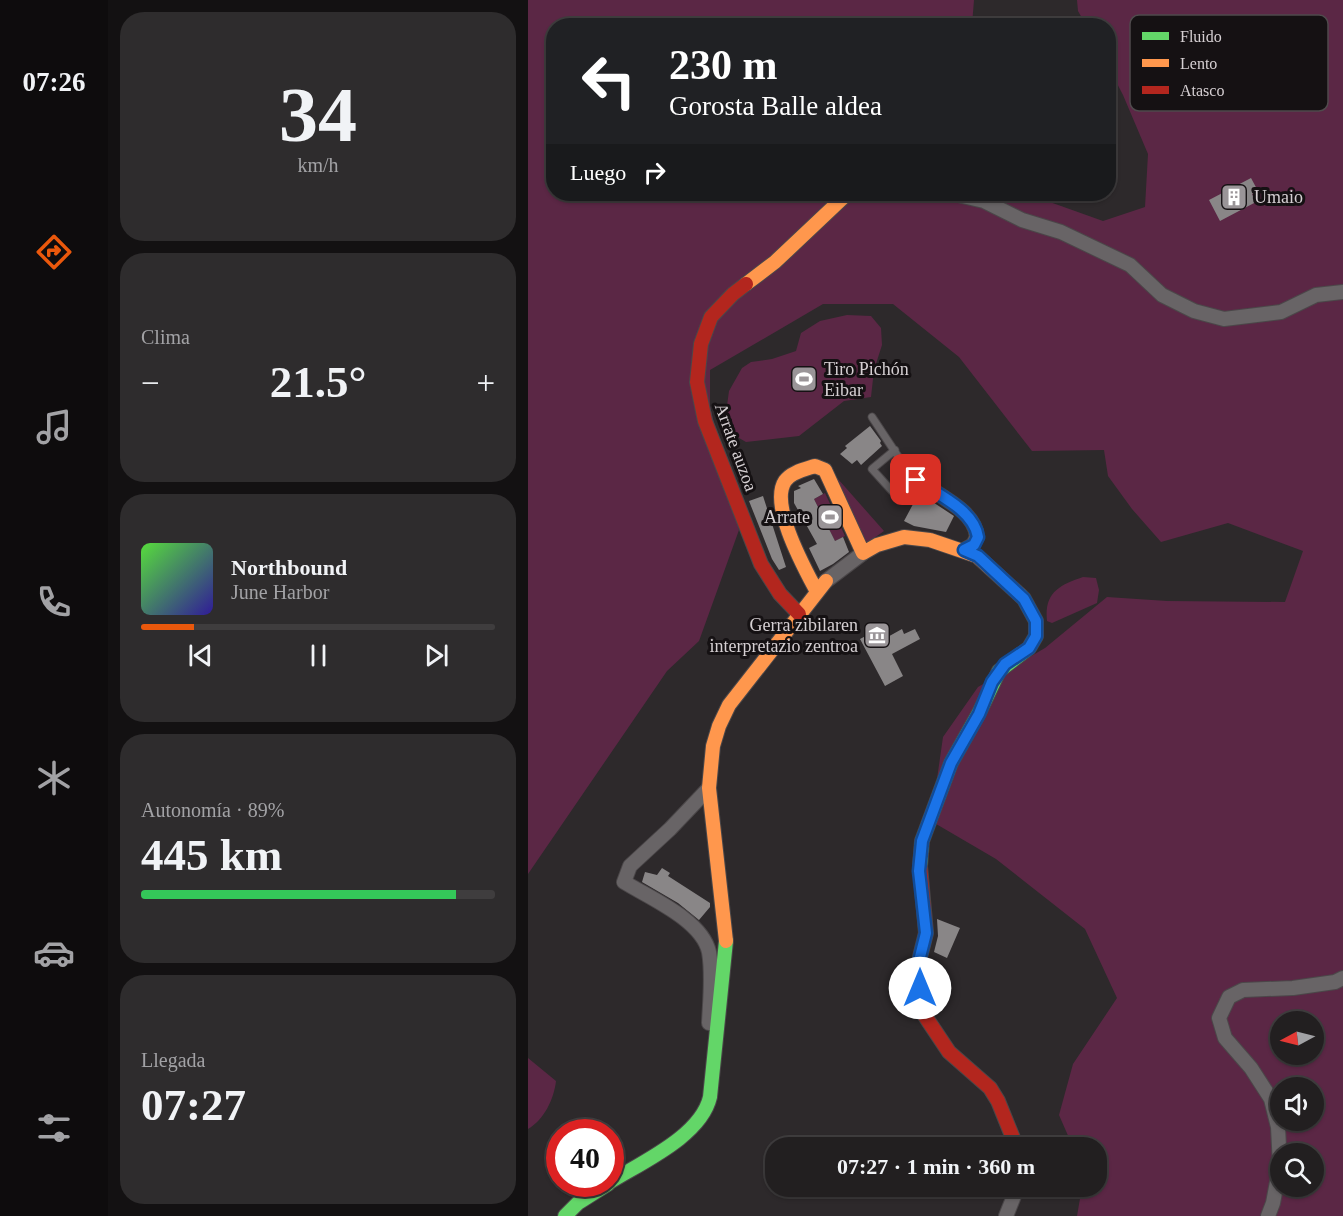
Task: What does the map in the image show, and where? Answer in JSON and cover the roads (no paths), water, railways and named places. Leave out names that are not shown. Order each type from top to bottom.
[{"type":"street","name":"Arrate auzoa","points":[[800,614],[780,594],[761,564],[705,421],[697,382],[700,344],[711,317],[733,294],[775,262],[840,201]]},
{"type":"street","points":[[984,201],[1022,220],[1061,232],[1130,265],[1162,295],[1194,311],[1224,319],[1281,312],[1316,295],[1343,292]]},
{"type":"street","points":[[816,592],[798,556],[784,515],[781,495],[784,482],[791,476],[814,466],[825,470],[863,554]]},
{"type":"street","points":[[909,473],[973,521],[978,537],[969,547]]},
{"type":"street","points":[[624,1174],[698,1122],[706,1111],[710,1097],[726,944],[709,788],[713,746],[718,726],[729,705],[750,676],[783,638],[826,581],[877,545],[904,537],[969,547],[1024,599],[1036,621],[1036,636],[1029,648],[1005,664],[992,682],[979,714],[951,763],[922,841],[919,871],[926,933],[920,957],[920,988],[926,1016],[949,1052],[990,1088],[1007,1119],[1013,1137]]},
{"type":"street","points":[[709,788],[670,830],[630,867],[624,882],[685,919],[704,939],[710,970],[709,1029],[714,1051]]},
{"type":"street","points":[[1268,1216],[1273,1203],[1280,1166],[1278,1127],[1271,1099],[1251,1068],[1225,1038],[1219,1018],[1229,998],[1243,990],[1293,988],[1335,982],[1343,978]]},
{"type":"street","points":[[565,1216],[587,1197]]},
{"type":"street","points":[[1006,1216],[1014,1197]]},
{"type":"lane","points":[[872,417],[895,450],[909,473],[892,491],[872,469],[895,450]]},
{"type":"place","name":"Umaio","points":[[1234,197]]},
{"type":"place","name":"Tiro Pichón Eibar","points":[[804,379]]},
{"type":"place","name":"Arrate","points":[[830,517]]},
{"type":"place","name":"Gerra zibilaren interpretazio zentroa","points":[[877,635]]}]
